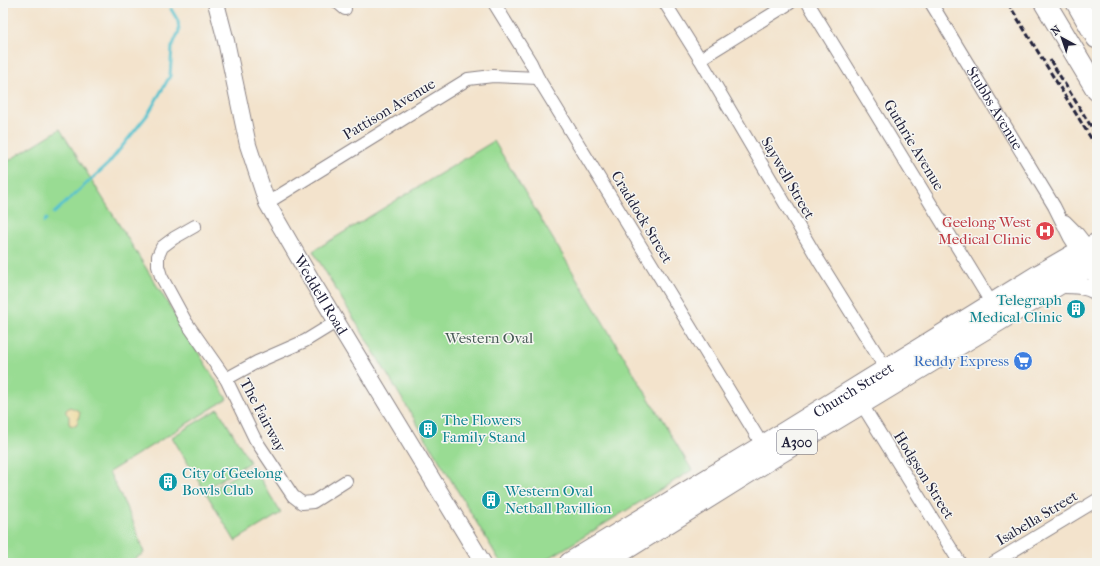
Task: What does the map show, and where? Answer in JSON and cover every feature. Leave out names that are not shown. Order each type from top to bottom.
[{"type":"highway","points":[[1045,3],[1097,90]]},
{"type":"highway","points":[[1077,3],[1097,38]]},
{"type":"highway","points":[[1090,3],[1097,14]]},
{"type":"highway","name":"Church Street","points":[[570,563],[763,446],[992,304],[1092,259]]},
{"type":"highway","name":"Church Street","points":[[603,563],[861,403],[1056,285],[1092,259]]},
{"type":"street","name":"Weddell Road","points":[[216,3],[248,145],[267,203],[336,322],[483,563]]},
{"type":"street","name":"Craddock Street","points":[[494,3],[531,63],[538,78],[763,446]]},
{"type":"street","name":"Saywell Street","points":[[665,3],[700,59],[818,261],[886,369]]},
{"type":"street","points":[[700,59],[790,3]]},
{"type":"street","name":"Guthrie Avenue","points":[[808,3],[992,304]]},
{"type":"street","name":"Stubbs Avenue","points":[[931,3],[1059,214],[1070,238],[1092,259]]},
{"type":"street","name":"Pattison Avenue","points":[[267,203],[468,79],[493,76],[538,78]]},
{"type":"street","name":"The Fairway","points":[[195,226],[162,247],[158,256],[158,266],[161,276],[186,322],[226,379],[255,439],[293,496],[302,503],[313,502],[346,481]]},
{"type":"street","points":[[1056,285],[1080,285],[1097,292]]},
{"type":"street","name":"The Fairway","points":[[226,379],[257,362],[305,340],[336,322]]},
{"type":"street","name":"Hodgson Street","points":[[861,403],[960,563]]},
{"type":"street","name":"Isabella Street","points":[[994,563],[1097,500]]},
{"type":"green space","points":[[60,129],[227,399],[109,472],[132,519],[144,553],[128,563],[3,563],[3,164]]},
{"type":"green space","name":"Western Oval","points":[[494,141],[692,470],[541,563],[501,563],[313,251]]},
{"type":"green space","points":[[218,409],[250,462],[204,490],[172,437]]},
{"type":"green space","points":[[252,465],[281,513],[235,541],[206,493]]},
{"type":"sand","points":[[70,407],[80,412],[76,426],[70,425],[69,423],[69,416],[66,413],[66,410]]},
{"type":"waterway","points":[[54,213],[108,164],[148,114],[170,76],[172,47],[179,31],[178,21],[171,9]]},
{"type":"railway","points":[[1008,3],[1097,148]]},
{"type":"railway","points":[[1050,60],[1097,136]]},
{"type":"place","name":"Geelong West Medical Clinic","points":[[1045,231]]},
{"type":"place","name":"Telegraph Medical Clinic","points":[[1076,309]]},
{"type":"place","name":"Reddy Express","points":[[1023,361]]},
{"type":"place","name":"The Flowers Family Stand","points":[[428,429]]},
{"type":"place","name":"City of Geelong Bowls Club","points":[[168,482]]},
{"type":"place","name":"Western Oval Netball Pavillion","points":[[491,500]]}]
